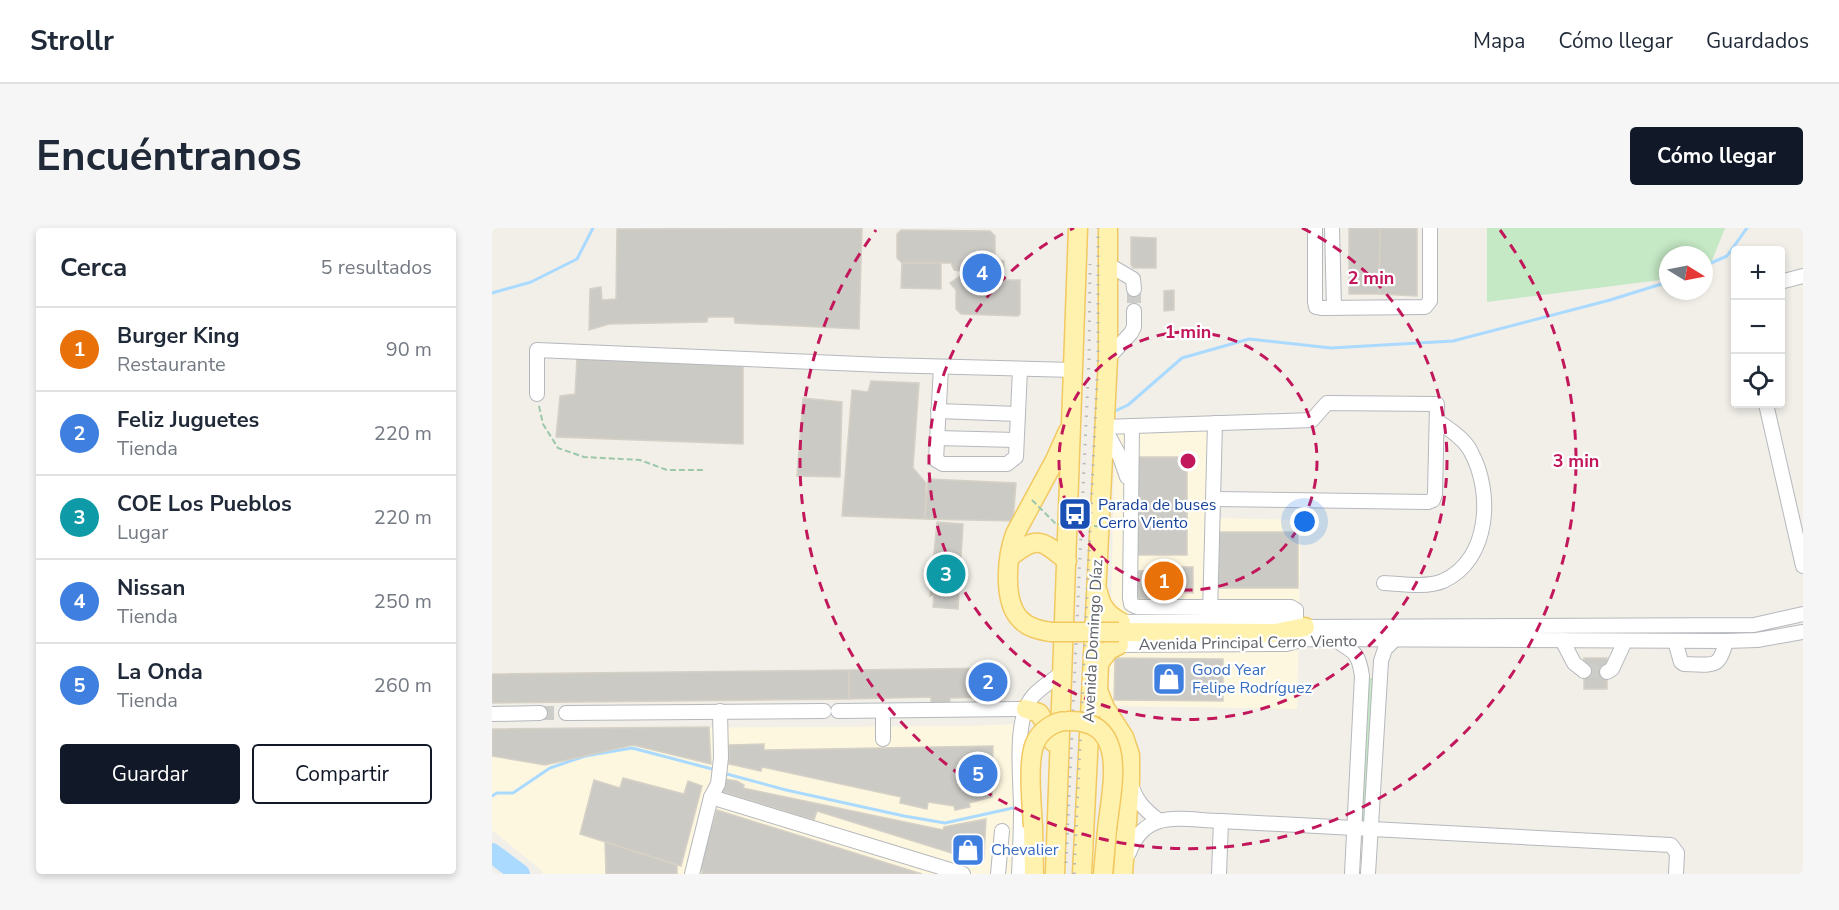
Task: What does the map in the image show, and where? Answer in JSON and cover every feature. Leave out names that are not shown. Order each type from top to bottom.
[{"type":"main road","name":"Avenida Domingo Díaz","points":[[1055,874],[1078,228]]},
{"type":"main road","name":"Avenida Domingo Díaz","points":[[1082,874],[1108,358],[1110,265],[1108,228]]},
{"type":"main road","points":[[1072,421],[1056,460],[1014,534],[1007,573],[1011,605],[1018,618],[1037,629],[1051,632],[1275,633],[1302,630]]},
{"type":"main road","points":[[1010,557],[1030,542],[1042,543],[1067,561]]},
{"type":"main road","points":[[1096,583],[1101,605],[1098,690],[1105,708],[1124,737],[1130,755],[1124,870]]},
{"type":"main road","points":[[1101,605],[1120,633]]},
{"type":"main road","points":[[1099,663],[1120,633]]},
{"type":"main road","points":[[1026,709],[1040,713],[1051,733],[1060,775]]},
{"type":"main road","points":[[1034,874],[1031,769],[1034,744],[1045,729],[1062,721],[1080,720],[1096,726],[1108,740],[1114,761],[1103,874]]},
{"type":"street","points":[[1315,228],[1314,302],[1316,307],[1321,308],[1425,307],[1430,301],[1430,228]]},
{"type":"street","points":[[1332,228],[1334,308]]},
{"type":"street","points":[[1110,265],[1133,279],[1134,289]]},
{"type":"street","points":[[1785,281],[1803,276]]},
{"type":"street","points":[[1108,358],[1131,333],[1134,327],[1134,311]]},
{"type":"street","points":[[537,394],[537,350],[941,367],[1074,370]]},
{"type":"street","points":[[941,367],[936,460],[943,464],[1007,464],[1016,457],[1020,369]]},
{"type":"street","points":[[1131,490],[1120,457],[1104,427],[1312,420],[1327,402],[1437,404],[1435,494],[1428,502],[1213,499]]},
{"type":"street","points":[[1767,408],[1798,523],[1803,566]]},
{"type":"street","points":[[938,411],[1018,414]]},
{"type":"street","points":[[1384,583],[1441,582],[1461,571],[1473,552],[1482,527],[1485,499],[1481,474],[1470,449],[1448,428],[1437,422]]},
{"type":"street","points":[[1210,623],[1215,423]]},
{"type":"street","points":[[1131,426],[1131,604],[1137,607],[1294,607],[1302,630]]},
{"type":"street","points":[[937,438],[1016,440]]},
{"type":"street","name":"Avenida Principal Cerro Viento","points":[[1120,633],[1286,644],[1302,630],[1754,625],[1803,614]]},
{"type":"street","name":"Avenida Principal Cerro Viento","points":[[1120,633],[1210,623],[1285,620],[1302,630],[1335,640],[1726,641],[1757,640],[1803,632]]},
{"type":"street","points":[[1368,874],[1381,661],[1385,649],[1395,639]]},
{"type":"street","points":[[1335,640],[1351,649],[1360,660],[1361,668],[1352,874]]},
{"type":"street","points":[[1562,640],[1574,663],[1584,671]]},
{"type":"street","points":[[1607,672],[1612,669],[1625,641]]},
{"type":"street","points":[[1675,641],[1681,662],[1684,664],[1719,662],[1726,641]]},
{"type":"street","points":[[1018,874],[1022,810],[1020,739],[1026,709],[1033,696],[1062,673]]},
{"type":"street","points":[[566,713],[1026,709]]},
{"type":"street","points":[[692,874],[715,790],[721,758],[720,711]]},
{"type":"street","points":[[883,711],[883,739]]},
{"type":"street","points":[[492,714],[540,713]]},
{"type":"street","points":[[1130,780],[1135,797],[1144,809],[1158,820]]},
{"type":"street","points":[[715,790],[963,874]]},
{"type":"street","points":[[1124,870],[1133,839],[1144,827],[1158,820],[1354,826],[1671,844],[1677,853],[1676,874]]},
{"type":"street","points":[[1219,874],[1221,821]]},
{"type":"street","points":[[998,874],[1002,831]]},
{"type":"path","points":[[537,394],[543,424],[558,448],[584,457],[640,460],[667,470],[704,470]]},
{"type":"path","points":[[1032,500],[1056,524],[1111,527]]},
{"type":"shaded area","points":[[1115,424],[1215,426],[1213,518],[1301,520],[1297,709],[1109,706]]},
{"type":"shaded area","points":[[1019,724],[1018,874],[543,874],[492,830],[492,729]]},
{"type":"green space","points":[[1487,228],[1725,228],[1713,258],[1713,246],[1659,246],[1659,280],[1487,302]]},
{"type":"green space","points":[[1367,678],[1373,678],[1364,822],[1359,821]]},
{"type":"building","points":[[862,228],[859,329],[735,323],[734,317],[708,317],[707,322],[609,324],[589,330],[590,289],[601,287],[602,300],[616,299],[617,229]]},
{"type":"building","points":[[1349,228],[1380,228],[1379,294],[1349,294]]},
{"type":"building","points":[[1380,228],[1417,228],[1417,296],[1379,294]]},
{"type":"building","points":[[901,230],[990,231],[995,236],[995,259],[1004,261],[1003,280],[1020,280],[1020,314],[1018,316],[961,314],[956,309],[956,290],[950,283],[960,276],[961,271],[954,270],[951,263],[902,263],[897,258],[897,234]]},
{"type":"building","points":[[1131,237],[1156,238],[1156,268],[1133,268],[1131,265]]},
{"type":"building","points":[[902,263],[941,263],[941,289],[901,288]]},
{"type":"building","points":[[1174,290],[1174,310],[1164,311],[1164,291]]},
{"type":"building","points":[[577,358],[743,366],[743,444],[556,437],[560,396],[575,394]]},
{"type":"building","points":[[871,381],[919,383],[913,468],[926,483],[925,519],[842,516],[852,390],[868,392]]},
{"type":"building","points":[[803,398],[842,402],[840,477],[797,476]]},
{"type":"building","points":[[1137,457],[1187,457],[1187,555],[1137,555]]},
{"type":"building","points":[[928,479],[1016,483],[1013,521],[925,519]]},
{"type":"building","points":[[937,522],[963,524],[958,609],[933,607],[934,595],[930,596]]},
{"type":"building","points":[[1215,532],[1298,532],[1298,588],[1215,588]]},
{"type":"building","points":[[1170,567],[1193,567],[1193,593],[1155,591],[1155,598],[1135,599],[1135,571],[1170,570]]},
{"type":"building","name":"Good Year Felipe Rodríguez","points":[[1115,658],[1223,659],[1223,701],[1114,700]]},
{"type":"building","points":[[1584,658],[1607,658],[1607,689],[1584,689]]},
{"type":"building","points":[[997,668],[998,697],[950,698],[950,707],[931,708],[931,697],[849,699],[849,670]]},
{"type":"building","points":[[849,670],[849,699],[492,703],[492,674]]},
{"type":"building","points":[[709,727],[711,764],[633,745],[545,765],[492,756],[492,729]]},
{"type":"building","points":[[764,744],[764,750],[993,746],[992,797],[969,803],[970,807],[955,810],[954,806],[928,802],[927,809],[900,803],[901,797],[762,767],[761,771],[729,764],[729,745]]},
{"type":"building","points":[[623,778],[684,794],[688,781],[702,786],[681,866],[580,834],[594,780],[620,788]]},
{"type":"building","points":[[724,779],[737,781],[744,785],[743,788],[943,830],[944,827],[986,819],[984,858],[980,862],[817,811],[814,820],[720,791]]},
{"type":"building","points":[[717,810],[922,874],[702,874],[702,869],[699,868]]},
{"type":"building","points":[[605,842],[677,865],[677,874],[606,874]]},
{"type":"waterway","points":[[492,293],[531,282],[577,259],[593,228]]},
{"type":"waterway","points":[[1713,262],[1727,256],[1747,228]]},
{"type":"waterway","points":[[1113,412],[1128,405],[1182,358],[1249,339],[1331,348],[1453,341],[1659,285]]},
{"type":"waterway","points":[[492,796],[497,793],[513,793],[550,768],[585,756],[632,748],[716,770]]},
{"type":"waterway","points":[[723,773],[786,790],[945,823],[1013,808]]},
{"type":"waterway","points":[[492,853],[520,874]]},
{"type":"tunnel","points":[[1134,289],[1134,311]]},
{"type":"tunnel","points":[[1584,671],[1607,672]]},
{"type":"tunnel","points":[[540,713],[566,713]]},
{"type":"railway","points":[[1074,874],[1098,359],[1098,228]]},
{"type":"railway","points":[[1066,863],[1089,359],[1090,264]]},
{"type":"place","name":"Nissan","points":[[982,273]]},
{"type":"place","name":"Parada de buses Cerro Viento","points":[[1075,514]]},
{"type":"place","name":"COE Los Pueblos","points":[[946,574]]},
{"type":"place","name":"Burger King","points":[[1164,581]]},
{"type":"place","name":"Good Year Felipe Rodríguez","points":[[1169,679]]},
{"type":"place","name":"Feliz Juguetes","points":[[988,682]]},
{"type":"place","name":"La Onda","points":[[978,774]]},
{"type":"place","name":"Chevalier","points":[[968,850]]}]
